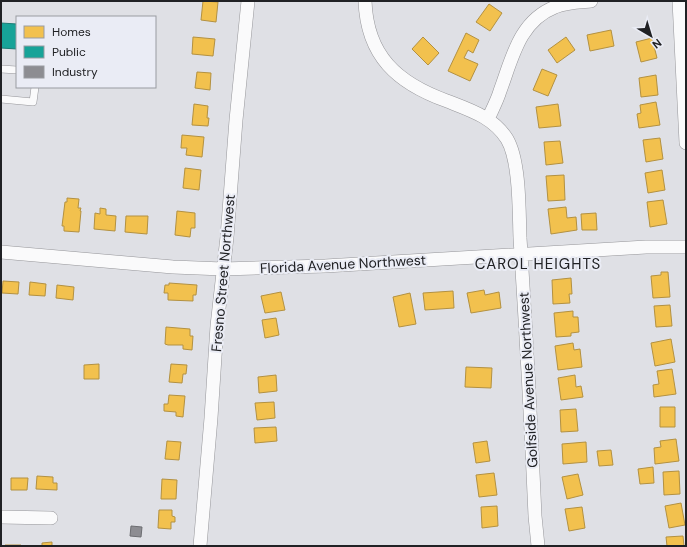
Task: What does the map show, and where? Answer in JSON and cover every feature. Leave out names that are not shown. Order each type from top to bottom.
[{"type":"street","name":"Fresno Street Northwest","points":[[200,546],[217,326],[227,237],[236,120],[248,1]]},
{"type":"street","name":"Golfside Avenue Northwest","points":[[365,1],[369,31],[377,49],[386,63],[397,75],[411,85],[437,98],[475,112],[488,120],[503,134],[512,151],[516,166],[535,516],[538,546]]},
{"type":"street","points":[[488,120],[500,93],[514,48],[534,19],[554,7],[569,2],[591,1]]},
{"type":"street","points":[[679,1],[684,69],[686,144]]},
{"type":"street","name":"Florida Avenue Northwest","points":[[1,252],[173,267],[223,269],[325,266],[646,247],[686,247]]},
{"type":"street","points":[[1,517],[51,518]]},
{"type":"lane","points":[[1,69],[16,70]]},
{"type":"lane","points":[[1,99],[33,102],[35,88]]},
{"type":"building: Homes","points":[[203,1],[218,2],[216,22],[201,20]]},
{"type":"building: Homes","points":[[489,4],[502,13],[490,31],[476,22]]},
{"type":"building: Homes","points":[[611,30],[614,46],[590,51],[587,35]]},
{"type":"building: Homes","points":[[466,33],[479,40],[473,53],[468,50],[464,58],[478,64],[470,81],[448,71]]},
{"type":"building: Homes","points":[[193,37],[215,39],[213,56],[192,54]]},
{"type":"building: Homes","points":[[423,37],[439,53],[428,65],[412,49]]},
{"type":"building: Homes","points":[[566,37],[575,50],[557,63],[548,50]]},
{"type":"building: Homes","points":[[652,38],[657,58],[641,62],[636,42]]},
{"type":"building: Homes","points":[[542,69],[557,75],[548,96],[533,90]]},
{"type":"building: Homes","points":[[197,72],[211,73],[210,90],[195,88]]},
{"type":"building: Homes","points":[[656,75],[658,95],[641,97],[639,78]]},
{"type":"building: Homes","points":[[656,102],[660,125],[639,128],[637,114],[641,113],[640,105]]},
{"type":"building: Homes","points":[[194,104],[208,106],[208,126],[192,125]]},
{"type":"building: Homes","points":[[558,104],[561,126],[539,128],[536,107]]},
{"type":"building: Homes","points":[[182,135],[204,137],[202,157],[186,155],[187,148],[181,148]]},
{"type":"building: Homes","points":[[660,138],[663,159],[646,162],[643,140]]},
{"type":"building: Homes","points":[[560,141],[563,163],[546,165],[544,142]]},
{"type":"building: Homes","points":[[185,168],[201,170],[199,190],[183,188]]},
{"type":"building: Homes","points":[[662,170],[665,190],[648,193],[645,173]]},
{"type":"building: Homes","points":[[564,175],[565,200],[548,201],[546,176]]},
{"type":"building: Homes","points":[[67,198],[79,199],[78,208],[81,208],[81,211],[79,232],[64,231],[64,226],[62,226],[65,202],[67,202]]},
{"type":"building: Homes","points":[[663,200],[667,224],[650,227],[647,202]]},
{"type":"building: Homes","points":[[566,207],[567,218],[576,217],[577,230],[551,234],[548,209]]},
{"type":"building: Homes","points":[[100,208],[106,209],[106,215],[116,216],[115,231],[94,229],[95,213],[100,214]]},
{"type":"building: Homes","points":[[177,211],[195,213],[195,228],[191,228],[190,237],[175,235]]},
{"type":"building: Homes","points":[[596,213],[597,230],[582,230],[581,214]]},
{"type":"building: Homes","points":[[126,216],[148,216],[147,234],[125,232]]},
{"type":"building: Homes","points":[[661,272],[668,272],[670,297],[653,298],[651,276],[661,275]]},
{"type":"building: Homes","points":[[571,278],[572,294],[569,294],[570,303],[553,304],[552,280]]},
{"type":"building: Homes","points":[[3,281],[19,282],[18,294],[2,293]]},
{"type":"building: Homes","points":[[30,282],[46,284],[45,296],[29,295]]},
{"type":"building: Homes","points":[[169,283],[197,285],[196,295],[193,295],[193,301],[168,300],[168,293],[164,293],[165,285],[169,285]]},
{"type":"building: Homes","points":[[57,285],[74,287],[73,300],[56,298]]},
{"type":"building: Homes","points":[[484,290],[485,295],[499,292],[501,308],[471,313],[467,293]]},
{"type":"building: Homes","points":[[453,291],[454,308],[425,310],[423,293]]},
{"type":"building: Homes","points":[[281,292],[285,310],[265,313],[261,296]]},
{"type":"building: Homes","points":[[410,293],[416,324],[399,327],[393,297]]},
{"type":"building: Homes","points":[[670,305],[672,326],[656,327],[654,306]]},
{"type":"building: Homes","points":[[573,311],[573,317],[578,317],[579,332],[571,333],[571,336],[556,337],[554,313]]},
{"type":"building: Homes","points":[[276,318],[279,335],[265,338],[262,320]]},
{"type":"building: Homes","points":[[166,327],[190,329],[190,336],[193,336],[192,350],[183,349],[183,345],[165,344]]},
{"type":"building: Homes","points":[[671,339],[675,362],[655,366],[651,343]]},
{"type":"building: Homes","points":[[573,343],[574,350],[580,349],[582,367],[558,370],[555,346]]},
{"type":"building: Homes","points":[[99,364],[99,379],[84,379],[84,365]]},
{"type":"building: Homes","points":[[171,364],[187,365],[186,374],[183,374],[182,383],[169,382]]},
{"type":"building: Homes","points":[[466,367],[492,368],[491,388],[465,387]]},
{"type":"building: Homes","points":[[672,369],[676,394],[654,397],[653,385],[659,384],[657,371]]},
{"type":"building: Homes","points":[[276,375],[277,391],[259,393],[258,377]]},
{"type":"building: Homes","points":[[575,375],[576,387],[581,386],[583,397],[561,400],[558,378]]},
{"type":"building: Homes","points":[[169,395],[185,396],[183,417],[176,416],[176,412],[164,411],[164,404],[168,404]]},
{"type":"building: Homes","points":[[274,402],[275,418],[257,420],[255,403]]},
{"type":"building: Homes","points":[[660,407],[675,407],[675,427],[660,427]]},
{"type":"building: Homes","points":[[576,409],[578,431],[561,432],[560,410]]},
{"type":"building: Homes","points":[[276,427],[277,441],[255,443],[254,428]]},
{"type":"building: Homes","points":[[676,439],[679,461],[655,464],[654,448],[661,447],[660,441]]},
{"type":"building: Homes","points":[[167,441],[181,442],[179,460],[165,459]]},
{"type":"building: Homes","points":[[487,441],[490,461],[476,463],[473,443]]},
{"type":"building: Homes","points":[[586,442],[587,462],[563,464],[562,444]]},
{"type":"building: Homes","points":[[611,450],[613,465],[599,466],[597,451]]},
{"type":"building: Homes","points":[[653,467],[654,483],[640,484],[638,469]]},
{"type":"building: Homes","points":[[679,471],[680,494],[664,495],[663,472]]},
{"type":"building: Homes","points":[[494,473],[497,495],[479,497],[476,475]]},
{"type":"building: Homes","points":[[578,474],[583,495],[567,499],[562,477]]},
{"type":"building: Homes","points":[[37,476],[53,477],[53,483],[57,483],[57,490],[36,489]]},
{"type":"building: Homes","points":[[11,478],[28,478],[27,490],[11,490]]},
{"type":"building: Homes","points":[[162,479],[177,480],[176,499],[161,499]]},
{"type":"building: Homes","points":[[681,503],[685,525],[669,528],[665,506]]},
{"type":"building: Homes","points":[[497,506],[498,526],[482,528],[481,507]]},
{"type":"building: Homes","points":[[582,507],[585,528],[569,531],[565,509]]},
{"type":"building: Homes","points":[[159,510],[172,510],[172,516],[175,517],[175,522],[171,522],[171,529],[158,528]]},
{"type":"building: Homes","points":[[683,536],[684,546],[667,546],[666,537]]},
{"type":"building: Homes","points":[[52,542],[52,546],[42,546],[42,543]]},
{"type":"building: Homes","points":[[21,545],[21,546],[5,546]]},
{"type":"building: Public","points":[[1,23],[16,24],[16,49],[1,48]]},
{"type":"building: Industry","points":[[131,526],[142,527],[141,537],[130,536]]},
{"type":"district","name":"CAROL HEIGHTS","points":[[538,264]]}]
